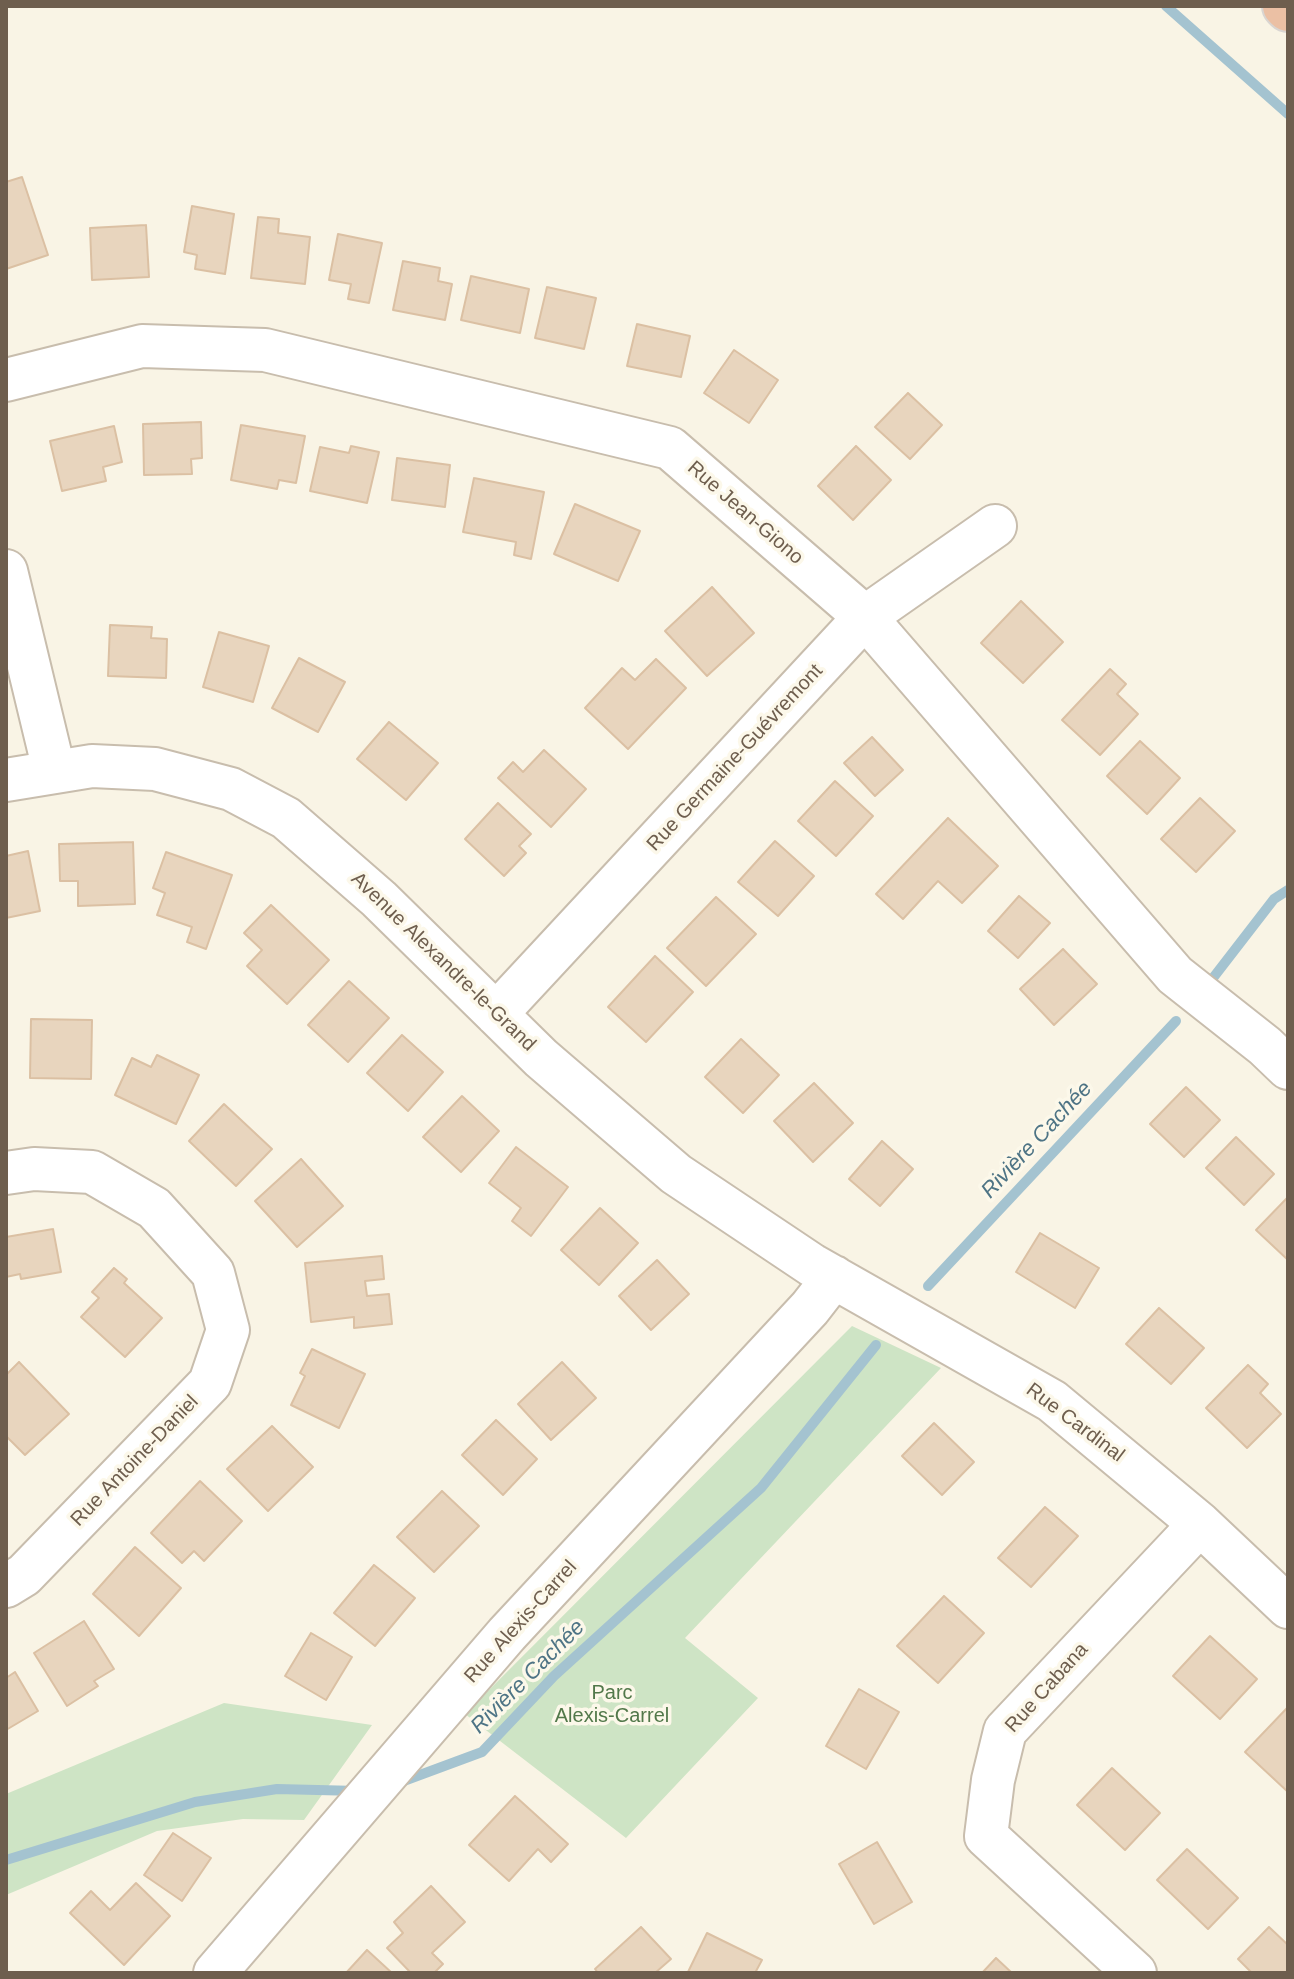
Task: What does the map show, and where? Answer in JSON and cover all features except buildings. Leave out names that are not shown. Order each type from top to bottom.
[{"type":"street","name":"Rue Jean-Giono","points":[[6,380],[142,346],[265,350],[670,448],[865,617],[1175,975],[1288,1068]]},
{"type":"street","name":"Rue Germaine-Guévremont","points":[[496,1014],[865,617],[995,526]]},
{"type":"street","points":[[6,571],[54,770]]},
{"type":"street","name":"Avenue Alexandre-le-Grand","points":[[6,780],[54,770],[110,765],[155,769],[210,782],[267,806],[326,850],[593,1105],[676,1174],[834,1277]]},
{"type":"street","name":"Rue Antoine-Daniel","points":[[6,1173],[34,1169],[92,1172],[154,1208],[213,1273],[228,1330],[210,1383],[24,1575],[6,1586]]},
{"type":"street","name":"Rue Cardinal","points":[[834,1277],[1052,1401],[1200,1524],[1288,1607]]},
{"type":"street","name":"Rue Alexis-Carrel","points":[[215,1973],[507,1634],[810,1308],[834,1277]]},
{"type":"street","name":"Rue Cabana","points":[[1135,1973],[986,1836],[993,1780],[1005,1731],[1200,1524]]},
{"type":"green space","name":"Parc Alexis-Carrel","points":[[852,1326],[941,1368],[685,1638],[758,1698],[626,1838],[465,1714]]},
{"type":"green space","points":[[224,1703],[372,1725],[304,1820],[243,1819],[157,1831],[6,1895],[6,1794]]},
{"type":"waterway","points":[[1166,6],[1288,114]]},
{"type":"waterway","name":"Rivière Cachée","points":[[1213,978],[1274,899],[1288,890]]},
{"type":"waterway","name":"Rivière Cachée","points":[[928,1286],[1176,1021]]},
{"type":"waterway","name":"Rivière Cachée","points":[[401,1782],[482,1752],[554,1676],[761,1488],[876,1345]]},
{"type":"waterway","name":"Rivière Cachée","points":[[6,1860],[195,1802],[277,1789],[358,1791]]}]
